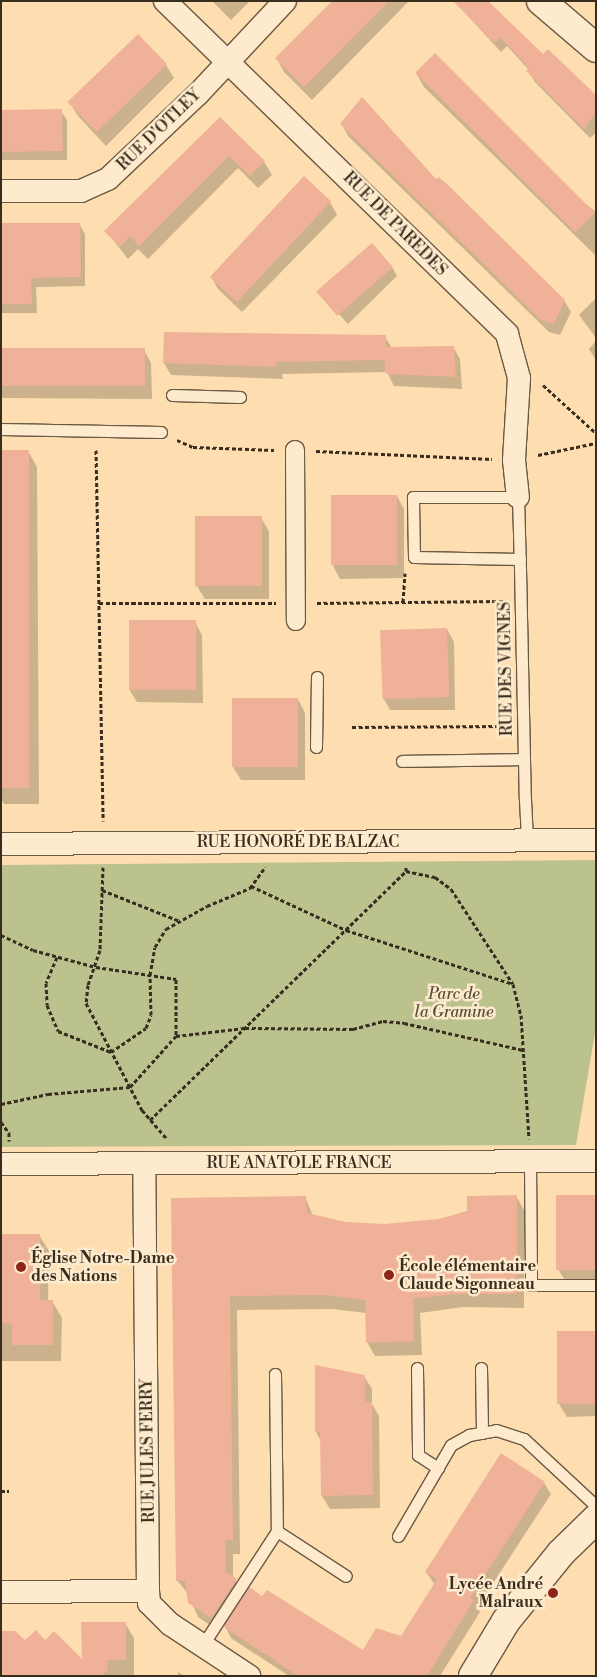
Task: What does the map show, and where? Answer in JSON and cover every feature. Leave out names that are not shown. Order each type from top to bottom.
[{"type":"street","name":"RUE DE PAREDES","points":[[165,1],[228,61],[249,86],[318,148],[507,334],[519,378],[514,460],[518,497]]},
{"type":"street","name":"RUE D'OTLEY","points":[[1,191],[81,191],[108,179],[198,94],[285,1]]},
{"type":"street","points":[[541,1],[596,48]]},
{"type":"street","points":[[295,450],[296,621]]},
{"type":"street","name":"RUE HONORÉ DE BALZAC","points":[[1,844],[596,840]]},
{"type":"street","name":"RUE ANATOLE FRANCE","points":[[1,1164],[596,1162]]},
{"type":"street","name":"RUE JULES FERRY","points":[[144,1164],[148,1591]]},
{"type":"street","points":[[473,1676],[506,1620],[561,1553],[596,1520]]},
{"type":"street","points":[[1,1592],[148,1591],[149,1603],[157,1613],[202,1646],[249,1676]]},
{"type":"lane","points":[[172,395],[240,397]]},
{"type":"lane","points":[[1,429],[161,432]]},
{"type":"lane","points":[[518,497],[412,497],[414,558],[520,559]]},
{"type":"lane","name":"RUE DES VIGNES","points":[[518,497],[527,840]]},
{"type":"lane","points":[[316,747],[317,677]]},
{"type":"lane","points":[[402,761],[524,758]]},
{"type":"lane","points":[[530,1162],[531,1285],[596,1285]]},
{"type":"lane","points":[[417,1368],[418,1454],[438,1468]]},
{"type":"lane","points":[[481,1368],[482,1433]]},
{"type":"lane","points":[[202,1646],[277,1531],[275,1374]]},
{"type":"lane","points":[[398,1536],[451,1445],[469,1435],[496,1430],[524,1440],[596,1506]]},
{"type":"lane","points":[[277,1531],[346,1576]]},
{"type":"path","points":[[513,357],[596,434]]},
{"type":"path","points":[[96,431],[104,843],[100,950],[96,967],[88,985],[86,1002],[130,1087],[150,1120],[167,1140],[171,1164]]},
{"type":"path","points":[[161,432],[193,447],[514,460],[596,443]]},
{"type":"path","points":[[404,602],[404,574],[414,558]]},
{"type":"path","points":[[352,727],[523,726]]},
{"type":"path","points":[[150,1120],[406,871],[405,841]]},
{"type":"path","points":[[111,1052],[146,1028],[151,1015],[150,975],[155,947],[166,929],[252,886],[284,842]]},
{"type":"path","points":[[406,871],[435,876],[451,889],[513,984],[521,1015],[530,1162]]},
{"type":"path","points":[[252,886],[346,930],[513,984]]},
{"type":"path","points":[[102,890],[180,921]]},
{"type":"path","points":[[1,936],[33,950],[96,967],[176,979],[176,1036]]},
{"type":"path","points":[[58,957],[46,983],[47,1005],[58,1031],[111,1052]]},
{"type":"path","points":[[1,1104],[48,1094],[130,1087],[176,1036],[245,1028],[353,1029],[383,1021],[404,1023],[523,1050]]},
{"type":"path","points":[[1,1491],[9,1491]]},
{"type":"green space","name":"Parc de la Gramine","points":[[596,860],[596,1027],[576,1145],[1,1147],[1,865]]},
{"type":"building","points":[[389,1],[304,87],[275,58],[331,2]]},
{"type":"building","points":[[453,1],[488,1],[543,54],[548,49],[596,95],[596,112],[584,129],[526,71],[529,68],[500,37],[494,43]]},
{"type":"building","points":[[138,34],[167,64],[97,132],[68,102]]},
{"type":"building","points":[[435,53],[595,213],[575,233],[415,73]]},
{"type":"building","points":[[362,97],[436,179],[439,177],[449,186],[565,300],[554,324],[541,320],[340,124]]},
{"type":"building","points":[[62,109],[63,151],[2,152],[1,110]]},
{"type":"building","points":[[220,117],[265,161],[250,176],[229,156],[139,246],[130,236],[120,247],[104,231]]},
{"type":"building","points":[[304,176],[331,201],[237,302],[210,277]]},
{"type":"building","points":[[1,223],[80,223],[81,277],[31,278],[32,304],[1,304]]},
{"type":"building","points":[[372,243],[393,267],[337,316],[316,292]]},
{"type":"building","points":[[164,332],[386,335],[386,347],[454,346],[456,377],[386,374],[384,360],[276,362],[277,367],[163,363]]},
{"type":"building","points":[[1,348],[145,348],[145,386],[1,386]]},
{"type":"building","points":[[1,450],[29,450],[29,788],[1,788]]},
{"type":"building","points":[[331,495],[397,495],[397,565],[331,565]]},
{"type":"building","points":[[195,516],[262,516],[262,586],[195,586]]},
{"type":"building","points":[[129,620],[196,620],[196,690],[129,690]]},
{"type":"building","points":[[447,628],[449,697],[382,699],[380,630]]},
{"type":"building","points":[[232,698],[298,698],[298,767],[232,767]]},
{"type":"building","points":[[517,1195],[517,1294],[455,1294],[413,1299],[414,1341],[366,1343],[365,1300],[324,1295],[230,1296],[233,1540],[225,1541],[226,1572],[237,1579],[211,1618],[188,1603],[185,1581],[176,1581],[171,1198],[306,1196],[307,1213],[346,1222],[385,1224],[438,1219],[467,1212],[467,1196]]},
{"type":"building","points":[[556,1195],[596,1195],[596,1270],[556,1270]]},
{"type":"building","name":"Église Notre-Dame des Nations","points":[[1,1234],[40,1234],[40,1300],[53,1300],[53,1345],[12,1345],[12,1324],[1,1323]]},
{"type":"building","points":[[557,1331],[596,1331],[596,1404],[557,1404]]},
{"type":"building","points":[[315,1365],[365,1375],[365,1403],[372,1402],[373,1495],[321,1496],[320,1432],[315,1432]]},
{"type":"building","points":[[501,1453],[545,1482],[470,1598],[474,1600],[427,1676],[298,1676],[224,1627],[249,1587],[262,1596],[267,1590],[363,1650],[376,1628],[401,1636],[437,1579],[425,1572]]},
{"type":"building","points":[[81,1622],[126,1622],[126,1660],[108,1660],[107,1672],[103,1673],[103,1676],[1,1676],[1,1631],[15,1631],[25,1640],[36,1630],[45,1640],[54,1631],[82,1659]]},
{"type":"place","name":"Église Notre-Dame des Nations","points":[[21,1267]]},
{"type":"place","name":"École élémentaire Claude Sigonneau","points":[[389,1275]]},
{"type":"place","name":"Lycée André Malraux","points":[[553,1593]]}]
